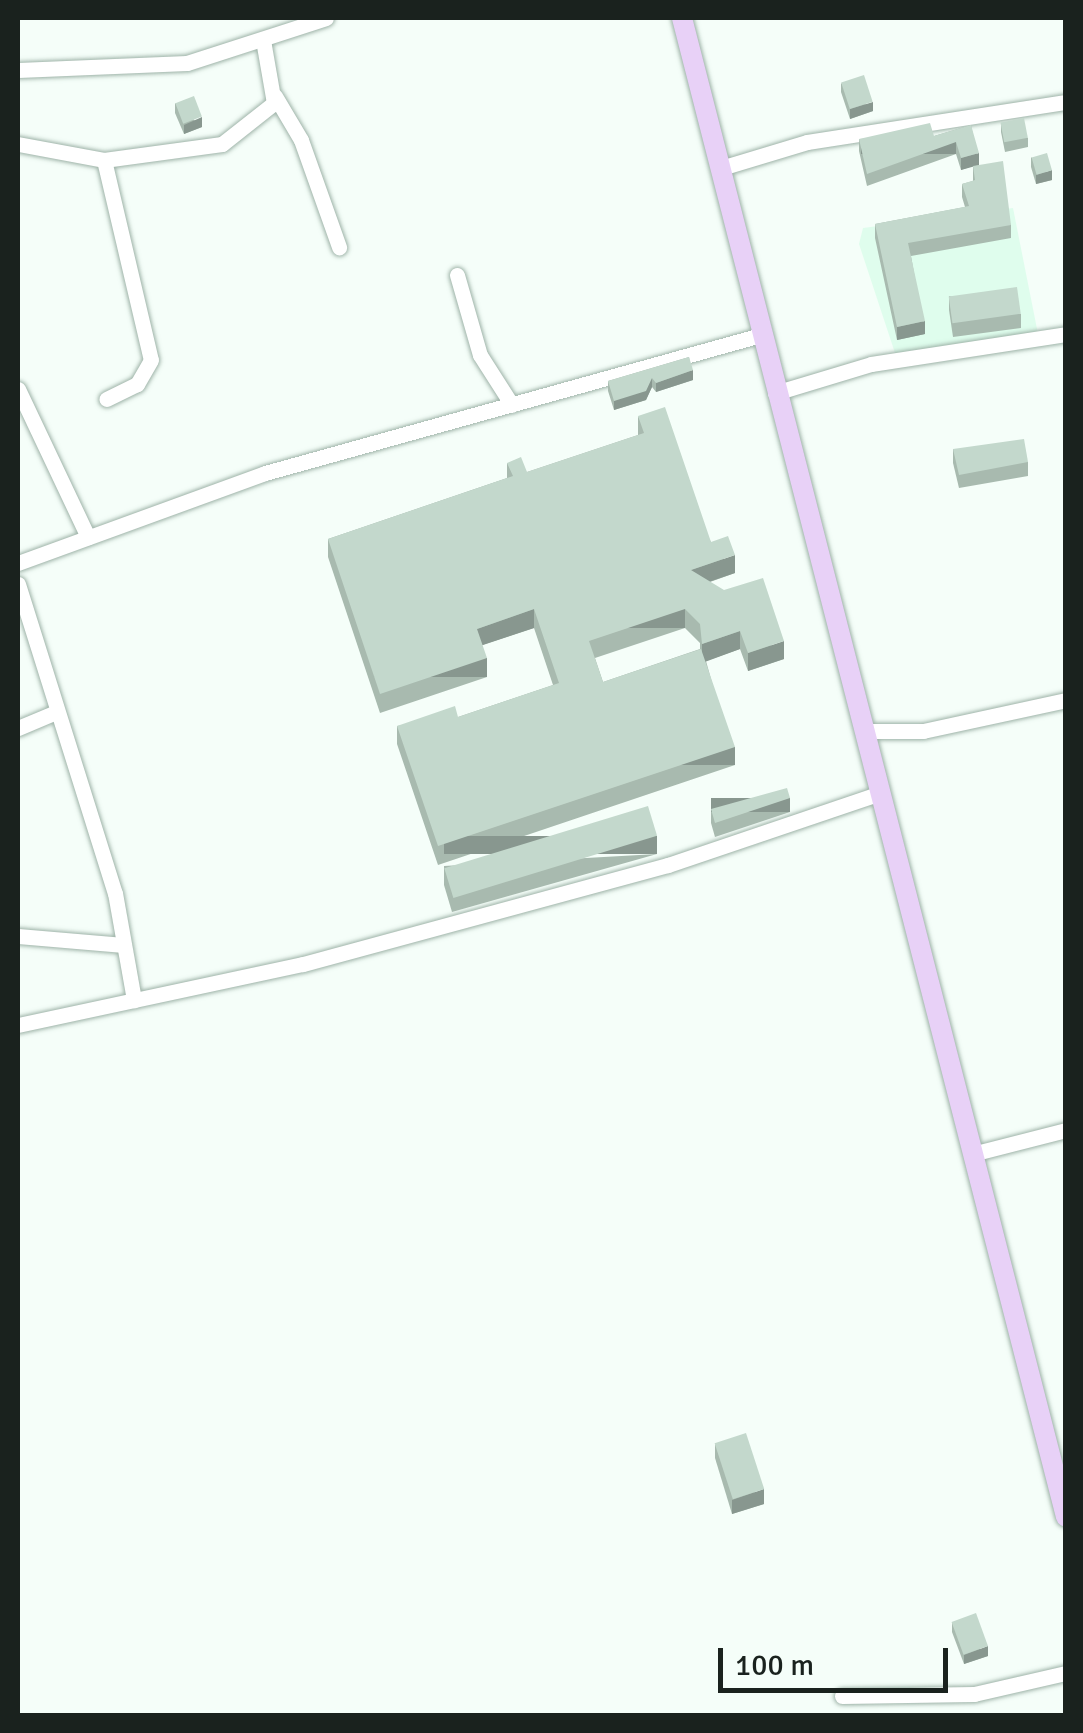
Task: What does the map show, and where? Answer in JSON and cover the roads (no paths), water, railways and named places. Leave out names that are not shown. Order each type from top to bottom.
[{"type":"main road","points":[[682,18],[1066,1516]]},
{"type":"street","points":[[18,70],[150,68],[264,40],[326,18]]},
{"type":"street","points":[[264,40],[275,96],[301,140],[340,247]]},
{"type":"street","points":[[18,144],[104,160],[222,144],[258,122],[275,96]]},
{"type":"street","points":[[721,168],[807,142],[1066,102]]},
{"type":"street","points":[[104,160],[151,360],[137,384],[106,399]]},
{"type":"street","points":[[457,275],[480,355],[512,404]]},
{"type":"street","points":[[775,392],[870,364],[1066,334]]},
{"type":"street","points":[[18,563],[265,472],[761,336]]},
{"type":"street","points":[[18,388],[88,537]]},
{"type":"street","points":[[18,584],[115,893],[134,1000]]},
{"type":"street","points":[[866,731],[922,730],[1066,700]]},
{"type":"street","points":[[18,728],[56,712]]},
{"type":"street","points":[[18,1025],[303,964],[668,865],[881,793]]},
{"type":"street","points":[[18,936],[124,945]]},
{"type":"street","points":[[972,1154],[1066,1130]]},
{"type":"street","points":[[842,1696],[974,1694],[1066,1673]]}]
